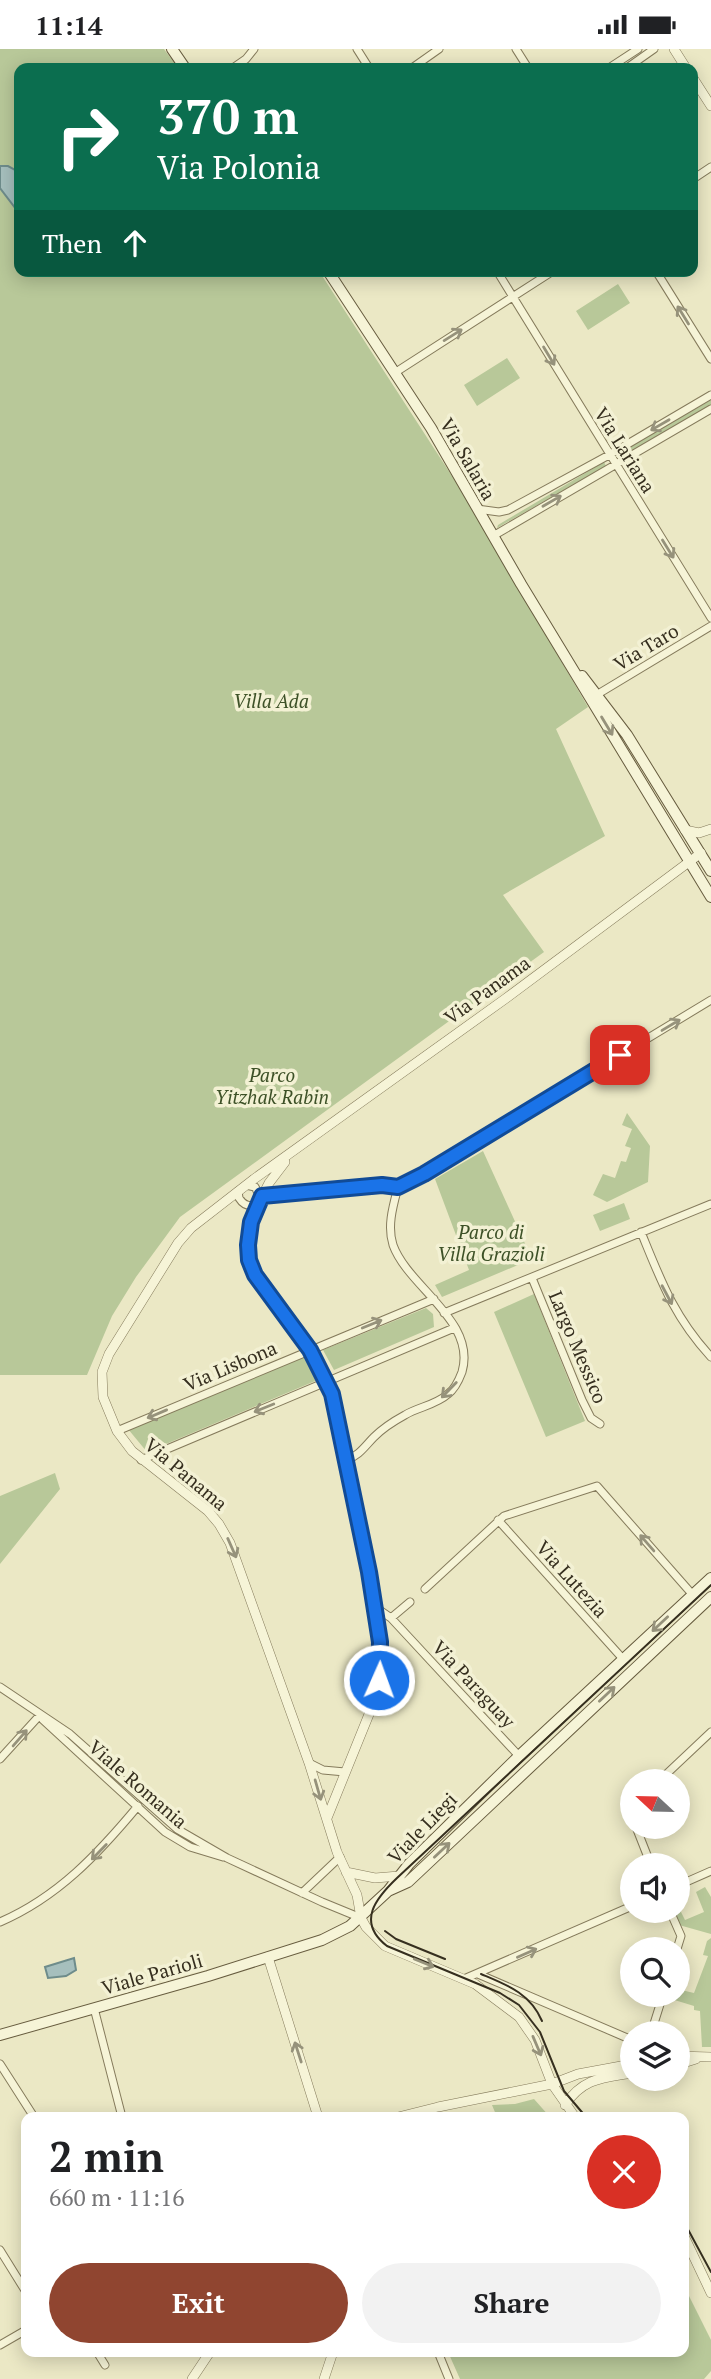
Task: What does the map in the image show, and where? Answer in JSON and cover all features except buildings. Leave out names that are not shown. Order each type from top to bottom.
[{"type":"main road","name":"Via Salaria","points":[[336,277],[396,372],[711,897]]},
{"type":"main road","name":"Via Salaria","points":[[573,667],[598,694],[627,735],[685,830],[706,854],[711,871]]},
{"type":"main road","name":"Viale Liegi","points":[[388,1891],[399,1876],[519,1756],[711,1579]]},
{"type":"main road","name":"Viale Liegi","points":[[388,1891],[405,1884],[711,1598]]},
{"type":"main road","name":"Viale Parioli","points":[[0,2035],[312,1943],[344,1930],[361,1918],[388,1891]]},
{"type":"street","points":[[240,63],[254,49]]},
{"type":"street","points":[[419,63],[439,49]]},
{"type":"street","points":[[617,63],[638,49]]},
{"type":"street","points":[[634,63],[654,49]]},
{"type":"street","points":[[698,86],[711,106]]},
{"type":"street","name":"Via Lariana","points":[[501,277],[711,618]]},
{"type":"street","points":[[396,372],[544,277]]},
{"type":"street","points":[[660,277],[711,359]]},
{"type":"street","points":[[477,509],[499,512],[508,510],[711,395]]},
{"type":"street","points":[[493,536],[711,409]]},
{"type":"street","name":"Via Taro","points":[[598,694],[711,626]]},
{"type":"street","points":[[685,830],[699,833],[711,830]]},
{"type":"street","points":[[706,854],[702,842],[711,830]]},
{"type":"street","name":"Via Panama","points":[[361,1918],[357,1895],[343,1864],[224,1531],[208,1511],[141,1460],[117,1431],[107,1411],[102,1389],[102,1372],[108,1354],[177,1243],[191,1228],[691,861],[706,854]]},
{"type":"street","points":[[260,1199],[255,1187],[242,1193],[251,1206],[260,1199],[382,1185],[398,1187],[424,1174],[711,1000]]},
{"type":"street","points":[[292,1153],[276,1172],[260,1199],[251,1222],[248,1245],[251,1268],[310,1350],[327,1382],[346,1460],[380,1642],[378,1689],[327,1818]]},
{"type":"street","points":[[346,1460],[357,1455],[396,1420],[442,1399],[452,1390],[462,1372],[462,1345],[454,1328],[397,1252],[391,1231],[398,1187]]},
{"type":"street","points":[[444,1313],[711,1204]]},
{"type":"street","points":[[641,1232],[662,1286],[676,1312],[711,1357]]},
{"type":"street","name":"Largo Messico","points":[[532,1278],[582,1400],[591,1418],[600,1424]]},
{"type":"street","name":"Via Lisbona","points":[[117,1431],[434,1299]]},
{"type":"street","points":[[141,1460],[454,1328]]},
{"type":"street","points":[[425,1589],[498,1520],[522,1509],[597,1486],[692,1594]]},
{"type":"street","name":"Via Lutezia","points":[[498,1520],[623,1658]]},
{"type":"street","points":[[391,1618],[410,1602]]},
{"type":"street","name":"Via Paraguay","points":[[375,1608],[391,1618],[519,1756]]},
{"type":"street","name":"Viale Romania","points":[[0,1687],[70,1734],[177,1829],[227,1858],[361,1918]]},
{"type":"street","points":[[0,1759],[40,1715]]},
{"type":"street","name":"Viale Romania","points":[[40,1715],[50,1728],[137,1808],[181,1843],[227,1858]]},
{"type":"street","points":[[672,1769],[711,1732]]},
{"type":"street","points":[[309,1763],[326,1770],[345,1772]]},
{"type":"street","points":[[0,1922],[32,1906],[68,1881],[104,1847],[143,1801]]},
{"type":"street","points":[[302,1893],[343,1864],[375,1878],[399,1876]]},
{"type":"street","points":[[690,1880],[711,1871]]},
{"type":"street","points":[[464,1979],[620,1911]]},
{"type":"street","points":[[361,1918],[372,1935],[385,1946],[475,1984],[508,2008],[526,2025],[535,2040],[552,2084],[571,2112]]},
{"type":"street","points":[[268,1957],[316,2112]]},
{"type":"street","points":[[478,1974],[620,2034]]},
{"type":"street","points":[[94,2008],[121,2112]]},
{"type":"street","points":[[690,2057],[711,2057]]},
{"type":"street","points":[[690,2060],[697,2058]]},
{"type":"street","points":[[0,2064],[31,2112]]},
{"type":"street","points":[[435,2112],[552,2084],[578,2074],[620,2066]]},
{"type":"street","points":[[565,2105],[588,2083],[620,2076]]},
{"type":"street","points":[[689,2247],[711,2293]]},
{"type":"street","points":[[0,2250],[21,2284]]},
{"type":"street","points":[[0,2344],[21,2333]]},
{"type":"street","points":[[100,2357],[105,2365]]},
{"type":"street","points":[[192,2379],[207,2357]]},
{"type":"street","points":[[324,2379],[331,2357]]},
{"type":"street","points":[[440,2357],[449,2379]]},
{"type":"green space","name":"Villa Ada","points":[[0,49],[164,49],[174,63],[14,63],[14,277],[323,277],[463,493],[588,707],[556,729],[605,836],[503,895],[544,952],[180,1217],[136,1277],[112,1316],[87,1375],[0,1375]]},
{"type":"green space","points":[[618,284],[630,303],[588,330],[576,311]]},
{"type":"green space","points":[[507,358],[520,378],[477,406],[464,385]]},
{"type":"green space","points":[[711,400],[711,405],[618,459],[616,455]]},
{"type":"green space","points":[[604,462],[606,466],[497,528],[498,525]]},
{"type":"green space","points":[[627,1113],[650,1146],[648,1182],[607,1202],[593,1195],[603,1174],[615,1178],[621,1161],[626,1162],[631,1148],[625,1146],[632,1129],[622,1125]]},
{"type":"green space","name":"Parco di Villa Grazioli","points":[[483,1151],[532,1259],[442,1297],[435,1285],[469,1270],[435,1179]]},
{"type":"green space","points":[[624,1203],[630,1219],[600,1231],[593,1215]]},
{"type":"green space","points":[[534,1294],[585,1421],[546,1437],[494,1312]]},
{"type":"green space","points":[[426,1308],[433,1314],[434,1327],[334,1370],[323,1350]]},
{"type":"green space","points":[[307,1356],[320,1379],[147,1452],[128,1429]]},
{"type":"green space","points":[[55,1473],[60,1489],[0,1564],[0,1496]]},
{"type":"green space","points":[[705,1887],[711,1897],[711,1934],[679,1925],[678,1923],[690,1923],[690,1918],[704,1912],[696,1892]]},
{"type":"green space","points":[[711,1938],[711,2047],[702,2047],[700,2011],[694,2010],[694,2006],[690,2005],[690,1992],[694,1993],[708,1956],[703,1955],[707,1941]]},
{"type":"green space","points":[[534,2099],[546,2112],[495,2112],[492,2105],[515,2104]]},
{"type":"green space","points":[[689,2296],[711,2340],[711,2371],[704,2379],[460,2379],[450,2357],[689,2357]]},
{"type":"water","points":[[0,166],[8,166],[14,169],[14,206],[0,188]]},
{"type":"water","points":[[74,1958],[76,1970],[66,1976],[48,1978],[45,1967]]},
{"type":"tram line","points":[[582,2112],[564,2091],[540,2032],[519,2005],[500,1993],[387,1946],[373,1928],[372,1911],[382,1894],[397,1878],[711,1585]]},
{"type":"tram line","points":[[385,1931],[396,1939],[445,1959]]},
{"type":"tram line","points":[[481,1974],[509,1986],[524,1997],[542,2021]]},
{"type":"tram line","points":[[689,2231],[711,2272]]},
{"type":"route","points":[[379,1680],[380,1642],[369,1572],[332,1394],[308,1346],[251,1268],[248,1256],[251,1222],[262,1196],[382,1185],[398,1187],[424,1174],[620,1055]]},
{"type":"park label","name":"Parco Yitzhak Rabin","points":[[272,1086]]}]
